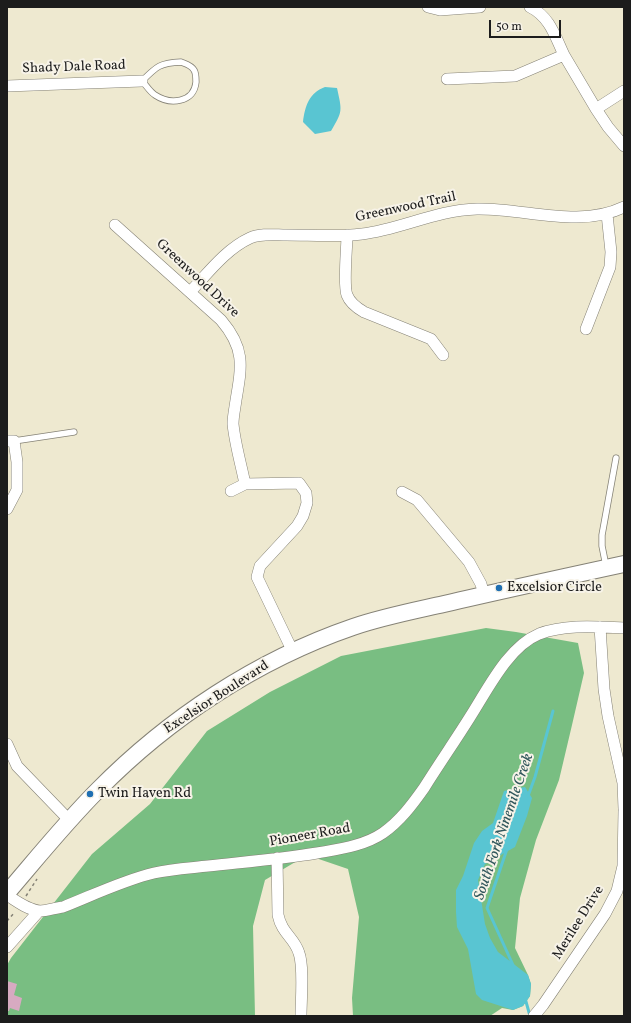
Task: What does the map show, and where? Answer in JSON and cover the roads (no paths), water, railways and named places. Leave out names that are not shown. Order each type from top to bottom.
[{"type":"main road","name":"Excelsior Boulevard","points":[[7,894],[98,790],[124,765],[158,736],[190,712],[261,667],[312,643],[354,627],[484,595],[624,564]]},
{"type":"street","points":[[428,7],[440,10],[480,7]]},
{"type":"street","points":[[530,7],[539,11],[548,20],[564,55],[596,109],[608,127],[624,146]]},
{"type":"street","points":[[447,79],[515,76],[564,55]]},
{"type":"street","name":"Shady Dale Road","points":[[7,86],[142,80]]},
{"type":"street","points":[[596,109],[624,91]]},
{"type":"street","name":"Greenwood Trail","points":[[190,292],[226,254],[240,243],[252,237],[266,235],[347,235],[382,230],[449,211],[477,209],[506,210],[579,217],[607,214],[624,207]]},
{"type":"street","points":[[586,329],[610,267],[611,252],[607,214]]},
{"type":"street","name":"Greenwood Drive","points":[[116,224],[221,320],[232,332],[238,346],[241,362],[233,422],[234,434],[245,484]]},
{"type":"street","points":[[347,235],[345,284],[346,294],[350,302],[364,312],[431,339],[443,355]]},
{"type":"street","points":[[7,509],[17,490],[17,462],[10,441]]},
{"type":"street","points":[[231,491],[245,484],[299,483],[306,493],[306,506],[303,516],[297,526],[260,566],[258,577],[293,652]]},
{"type":"street","points":[[402,492],[418,500],[469,562],[482,584],[484,595]]},
{"type":"street","name":"Pioneer Road","points":[[39,911],[63,907],[154,873],[176,869],[307,854],[347,847],[368,840],[382,833],[410,808],[504,663],[522,644],[539,634],[558,629],[579,627],[624,628]]},
{"type":"street","name":"Merilee Drive","points":[[534,1016],[605,914],[617,892],[624,866],[623,783],[608,716],[604,689],[600,627]]},
{"type":"street","points":[[7,744],[17,766],[70,821]]},
{"type":"street","points":[[277,858],[278,915],[280,924],[284,932],[296,945],[301,961],[301,1016]]},
{"type":"street","points":[[7,894],[21,903],[39,911],[7,947]]},
{"type":"lane","points":[[181,62],[189,65],[195,71],[196,79],[195,89],[187,97],[180,101],[172,102],[154,95],[142,80],[156,67],[168,63],[181,62]]},
{"type":"lane","points":[[10,441],[74,432]]},
{"type":"lane","points":[[606,568],[602,546],[602,535],[616,458]]},
{"type":"water","points":[[325,87],[337,88],[340,111],[338,119],[331,131],[315,134],[303,122],[305,111],[312,96]]},
{"type":"water","points":[[525,787],[532,798],[515,847],[485,864],[478,880],[485,924],[490,938],[498,952],[528,975],[531,984],[530,996],[523,1006],[513,1010],[482,1000],[476,994],[468,949],[457,927],[456,890],[463,876],[474,843],[482,831],[493,823],[504,791]]},
{"type":"waterway","name":"South Fork Ninemile Creek","points":[[528,796],[535,777],[553,711]]},
{"type":"waterway","name":"South Fork Ninemile Creek","points":[[507,849],[487,908],[513,965]]},
{"type":"waterway","name":"South Fork Ninemile Creek","points":[[525,998],[530,1016]]},
{"type":"place","name":"Excelsior Circle","points":[[499,588]]},
{"type":"place","name":"Twin Haven Rd","points":[[90,794]]}]
